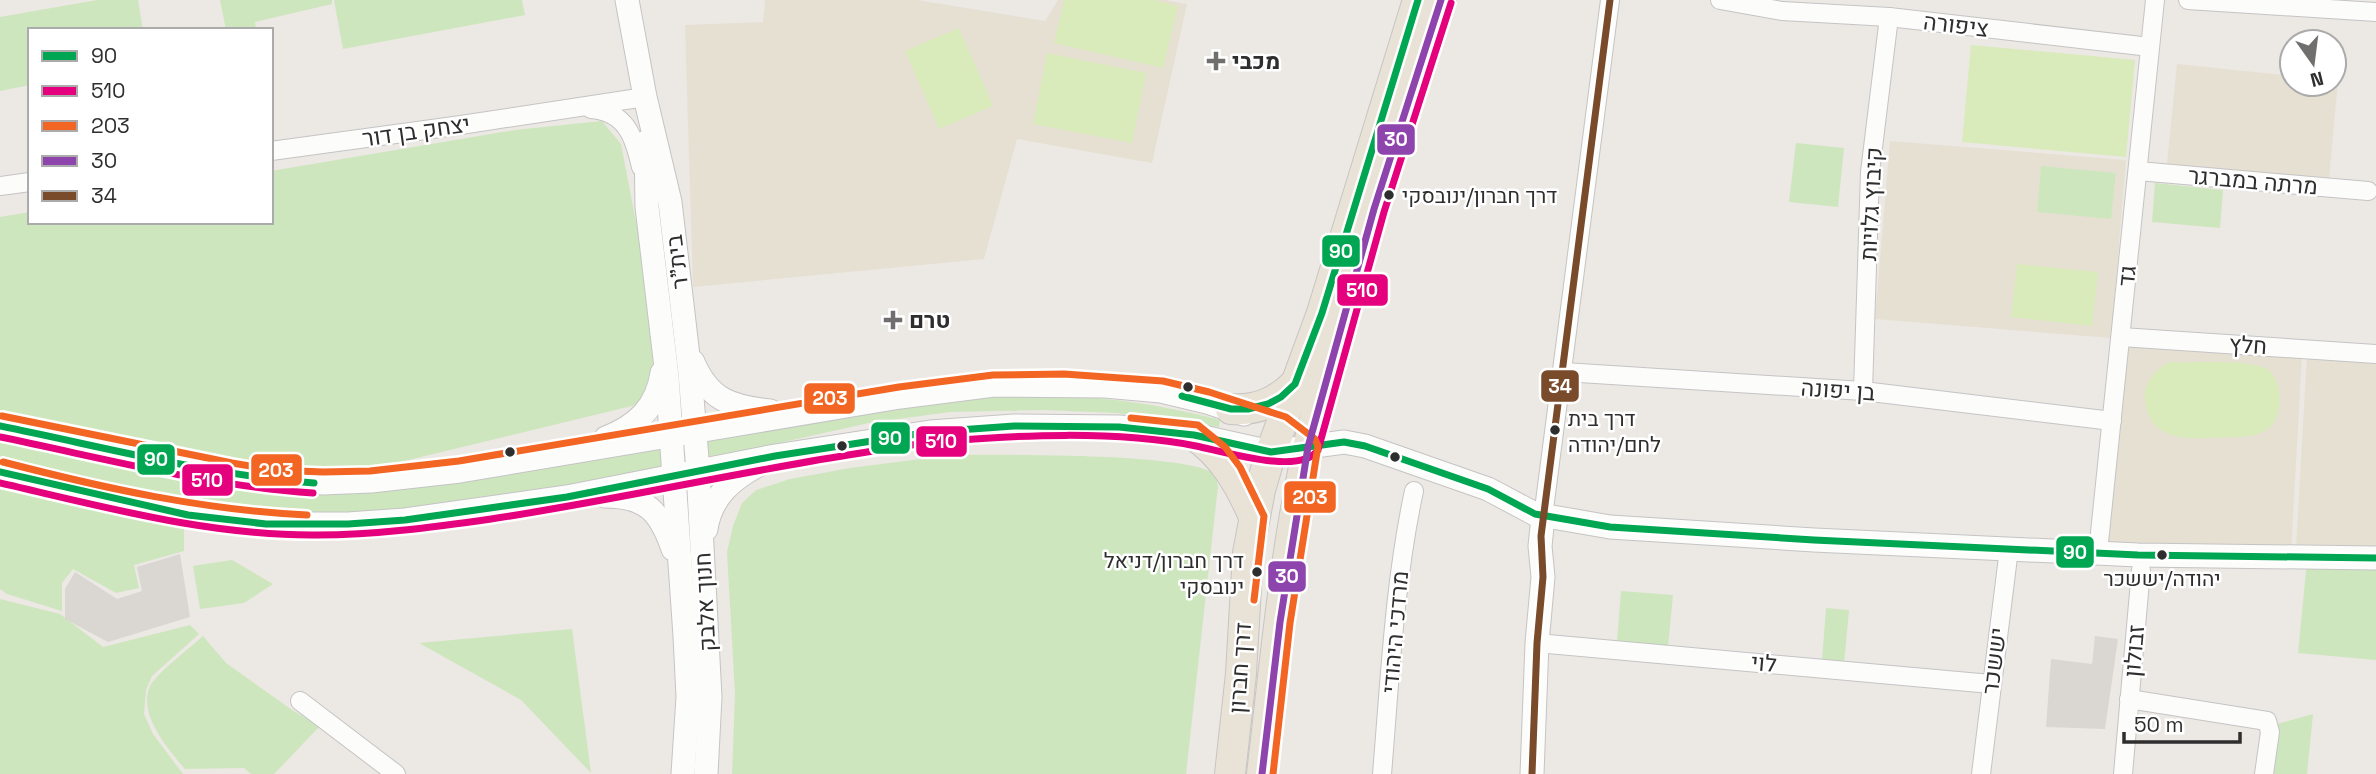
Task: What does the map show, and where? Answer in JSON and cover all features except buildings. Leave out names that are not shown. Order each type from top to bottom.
[{"type":"highway","name":"דרך חברון","points":[[1230,774],[1241,674],[1244,596],[1254,517],[1276,439],[1323,310],[1418,0]]},
{"type":"highway","name":"דרך חברון","points":[[1262,774],[1280,622],[1308,447],[1381,187],[1441,0]]},
{"type":"highway","points":[[1231,409],[1248,409],[1268,404],[1281,397],[1295,384]]},
{"type":"highway","points":[[1194,435],[1212,449],[1231,473],[1254,517]]},
{"type":"street","name":"בית\"ר","points":[[627,0],[645,97],[670,202],[695,430]]},
{"type":"street","points":[[1532,774],[1543,577],[1540,546],[1610,0]]},
{"type":"street","name":"ציפורה","points":[[1720,0],[1782,11],[1889,17],[2150,47]]},
{"type":"street","name":"גד","points":[[2098,552],[2155,0]]},
{"type":"street","points":[[2188,0],[2376,12]]},
{"type":"street","name":"קיבוץ גלויות","points":[[1863,391],[1870,172],[1889,17]]},
{"type":"street","name":"בית\"ר","points":[[645,97],[647,190],[671,434]]},
{"type":"street","name":"יצחק בן דור","points":[[273,151],[645,97]]},
{"type":"street","name":"יצחק בן דור","points":[[560,111],[593,109],[606,111],[622,120]]},
{"type":"street","name":"בית\"ר","points":[[622,120],[639,156],[647,190]]},
{"type":"street","name":"מרתה במברגר","points":[[2137,171],[2368,191]]},
{"type":"street","points":[[0,186],[28,182]]},
{"type":"street","name":"חלץ","points":[[2120,337],[2376,354]]},
{"type":"street","points":[[688,349],[702,383],[722,401],[750,409],[795,414]]},
{"type":"street","points":[[569,452],[618,434],[638,422],[651,407],[659,389],[665,353]]},
{"type":"street","name":"בן יפונה","points":[[1564,372],[1863,391],[2112,421]]},
{"type":"street","points":[[0,426],[230,473],[273,480],[311,482],[371,481],[447,472],[900,397],[1008,385],[1105,386],[1161,391],[1231,409],[1276,439]]},
{"type":"street","points":[[0,472],[188,515],[266,524],[338,524],[405,520],[567,496],[775,456],[930,432],[1014,426],[1119,427],[1194,435],[1276,439],[1308,447],[1344,442],[1365,446],[1488,489],[1543,517],[1610,527],[1760,537],[2142,555],[2376,558]]},
{"type":"street","name":"חנוך אלבק","points":[[695,430],[710,697],[706,774]]},
{"type":"street","name":"חנוך אלבק","points":[[671,434],[688,697],[683,774]]},
{"type":"street","points":[[704,581],[707,525],[718,496],[736,477],[775,456]]},
{"type":"street","name":"מרדכי היהודי","points":[[1382,774],[1396,597],[1405,531],[1414,491]]},
{"type":"street","points":[[567,496],[618,496],[634,498],[648,506],[659,516],[668,533],[681,572]]},
{"type":"street","points":[[1543,577],[1556,536],[1570,522]]},
{"type":"street","name":"יששכר","points":[[1981,774],[2009,549]]},
{"type":"street","name":"זבולון","points":[[2123,774],[2141,570]]},
{"type":"street","name":"לוי","points":[[1538,643],[1991,684]]},
{"type":"street","points":[[2129,699],[2267,721],[2270,732],[2264,774]]},
{"type":"street","points":[[300,702],[396,774]]},
{"type":"shaded area","points":[[765,0],[917,0],[1045,21],[1058,0],[1165,0],[1187,4],[1152,163],[1017,139],[984,259],[693,287],[685,25],[763,22]]},
{"type":"shaded area","points":[[2177,64],[2278,75],[2278,98],[2336,98],[2329,180],[2167,164]]},
{"type":"shaded area","points":[[1890,141],[2126,160],[2111,338],[1875,319]]},
{"type":"shaded area","points":[[2128,342],[2302,353],[2291,553],[2105,544]]},
{"type":"shaded area","points":[[2307,355],[2376,359],[2376,553],[2296,548]]},
{"type":"shaded area","points":[[180,554],[190,617],[108,642],[65,619],[65,589],[75,572],[117,599],[142,591],[137,567]]},
{"type":"shaded area","points":[[2095,636],[2118,639],[2105,729],[2046,727],[2051,659],[2092,664]]},
{"type":"green space","points":[[97,0],[138,0],[143,28],[28,28],[28,85],[0,91],[0,17]]},
{"type":"green space","points":[[220,0],[332,0],[332,4],[255,22],[256,28],[226,28]]},
{"type":"green space","points":[[334,0],[522,0],[525,15],[343,49]]},
{"type":"green space","points":[[1064,0],[1154,0],[1178,6],[1163,68],[1054,43]]},
{"type":"green space","points":[[959,28],[993,106],[939,129],[905,51]]},
{"type":"green space","points":[[1971,45],[2135,60],[2126,157],[1962,142]]},
{"type":"green space","points":[[1047,53],[1146,73],[1132,143],[1033,124]]},
{"type":"green space","points":[[602,121],[621,144],[641,248],[656,354],[640,404],[392,464],[321,472],[256,466],[0,411],[0,217],[28,212],[28,224],[273,224],[273,171],[515,130]]},
{"type":"green space","points":[[1796,143],[1844,148],[1838,207],[1789,202]]},
{"type":"green space","points":[[2041,166],[2116,173],[2111,219],[2037,212]]},
{"type":"green space","points":[[2155,183],[2223,190],[2220,228],[2152,222]]},
{"type":"green space","points":[[2017,264],[2098,272],[2092,326],[2011,317]]},
{"type":"green space","points":[[2169,362],[2232,362],[2265,368],[2275,379],[2280,395],[2275,420],[2263,432],[2245,437],[2193,438],[2167,433],[2156,426],[2149,416],[2145,394],[2151,378]]},
{"type":"green space","points":[[999,394],[1110,400],[1220,420],[1219,427],[1117,413],[1043,410],[950,412],[869,423],[706,459],[703,440],[823,414]]},
{"type":"green space","points":[[0,437],[241,484],[665,444],[664,466],[566,486],[403,512],[290,514],[185,503],[0,462]]},
{"type":"green space","points":[[952,455],[1131,458],[1197,467],[1215,474],[1218,486],[1186,774],[732,774],[735,694],[727,552],[742,503],[756,490],[790,479]]},
{"type":"green space","points":[[0,484],[184,526],[184,551],[134,565],[139,588],[116,593],[73,569],[62,583],[62,611],[7,594],[0,589]]},
{"type":"green space","points":[[232,560],[273,584],[244,603],[200,609],[193,566]]},
{"type":"green space","points":[[2307,561],[2376,567],[2376,660],[2298,653]]},
{"type":"green space","points":[[1621,591],[1673,595],[1668,646],[1617,642]]},
{"type":"green space","points":[[0,599],[60,614],[103,647],[190,625],[199,634],[152,676],[146,690],[144,714],[153,734],[183,774],[0,774]]},
{"type":"green space","points":[[1826,608],[1849,610],[1844,664],[1822,661]]},
{"type":"green space","points":[[572,629],[591,773],[521,700],[419,643]]},
{"type":"green space","points":[[203,636],[226,663],[292,710],[320,726],[274,774],[251,774],[244,768],[185,769],[151,720],[147,697],[150,686],[167,667]]},
{"type":"green space","points":[[2313,714],[2307,774],[2271,774],[2277,724]]},
{"type":"transit line","name":"90","points":[[1182,396],[1231,409],[1248,409],[1268,404],[1281,397],[1295,384],[1322,313],[1418,0]]},
{"type":"transit line","name":"30","points":[[1262,774],[1280,622],[1308,447],[1374,209],[1441,0]]},
{"type":"transit line","name":"34","points":[[1532,774],[1537,643],[1543,577],[1541,536],[1610,0]]},
{"type":"transit line","name":"510","points":[[0,483],[197,525],[277,534],[339,535],[491,519],[803,462],[935,442],[999,437],[1099,436],[1165,441],[1260,460],[1295,461],[1309,457],[1318,450],[1384,212],[1451,3]]},
{"type":"transit line","name":"203","points":[[2,416],[232,463],[274,470],[323,472],[370,471],[459,461],[899,387],[993,375],[1064,374],[1163,381],[1209,392],[1286,417],[1315,439],[1318,446],[1290,623],[1273,774]]},
{"type":"transit line","name":"203","points":[[1131,418],[1198,425],[1225,447],[1240,467],[1264,516],[1254,600]]},
{"type":"transit line","name":"90","points":[[0,426],[195,467],[314,483]]},
{"type":"transit line","name":"90","points":[[0,472],[188,515],[266,524],[348,524],[405,520],[567,497],[775,456],[930,432],[1014,426],[1119,427],[1194,435],[1271,452],[1344,442],[1365,446],[1488,489],[1535,514],[1610,527],[1814,540],[2138,555],[2376,558]]},
{"type":"transit line","name":"510","points":[[0,437],[195,478],[313,493]]},
{"type":"transit line","name":"203","points":[[3,462],[78,481],[191,503],[307,515]]},
{"type":"place","name":"מכבי","points":[[1216,61]]},
{"type":"place","name":"דרך חברון/ינובסקי","points":[[1389,195]]},
{"type":"place","name":"טרם","points":[[893,320]]},
{"type":"place","name":"דרך בית לחם/יהודה","points":[[1555,430]]},
{"type":"place","name":"יהודה/יששכר","points":[[2162,555]]},
{"type":"place","name":"דרך חברון/דניאל ינובסקי","points":[[1257,572]]}]
